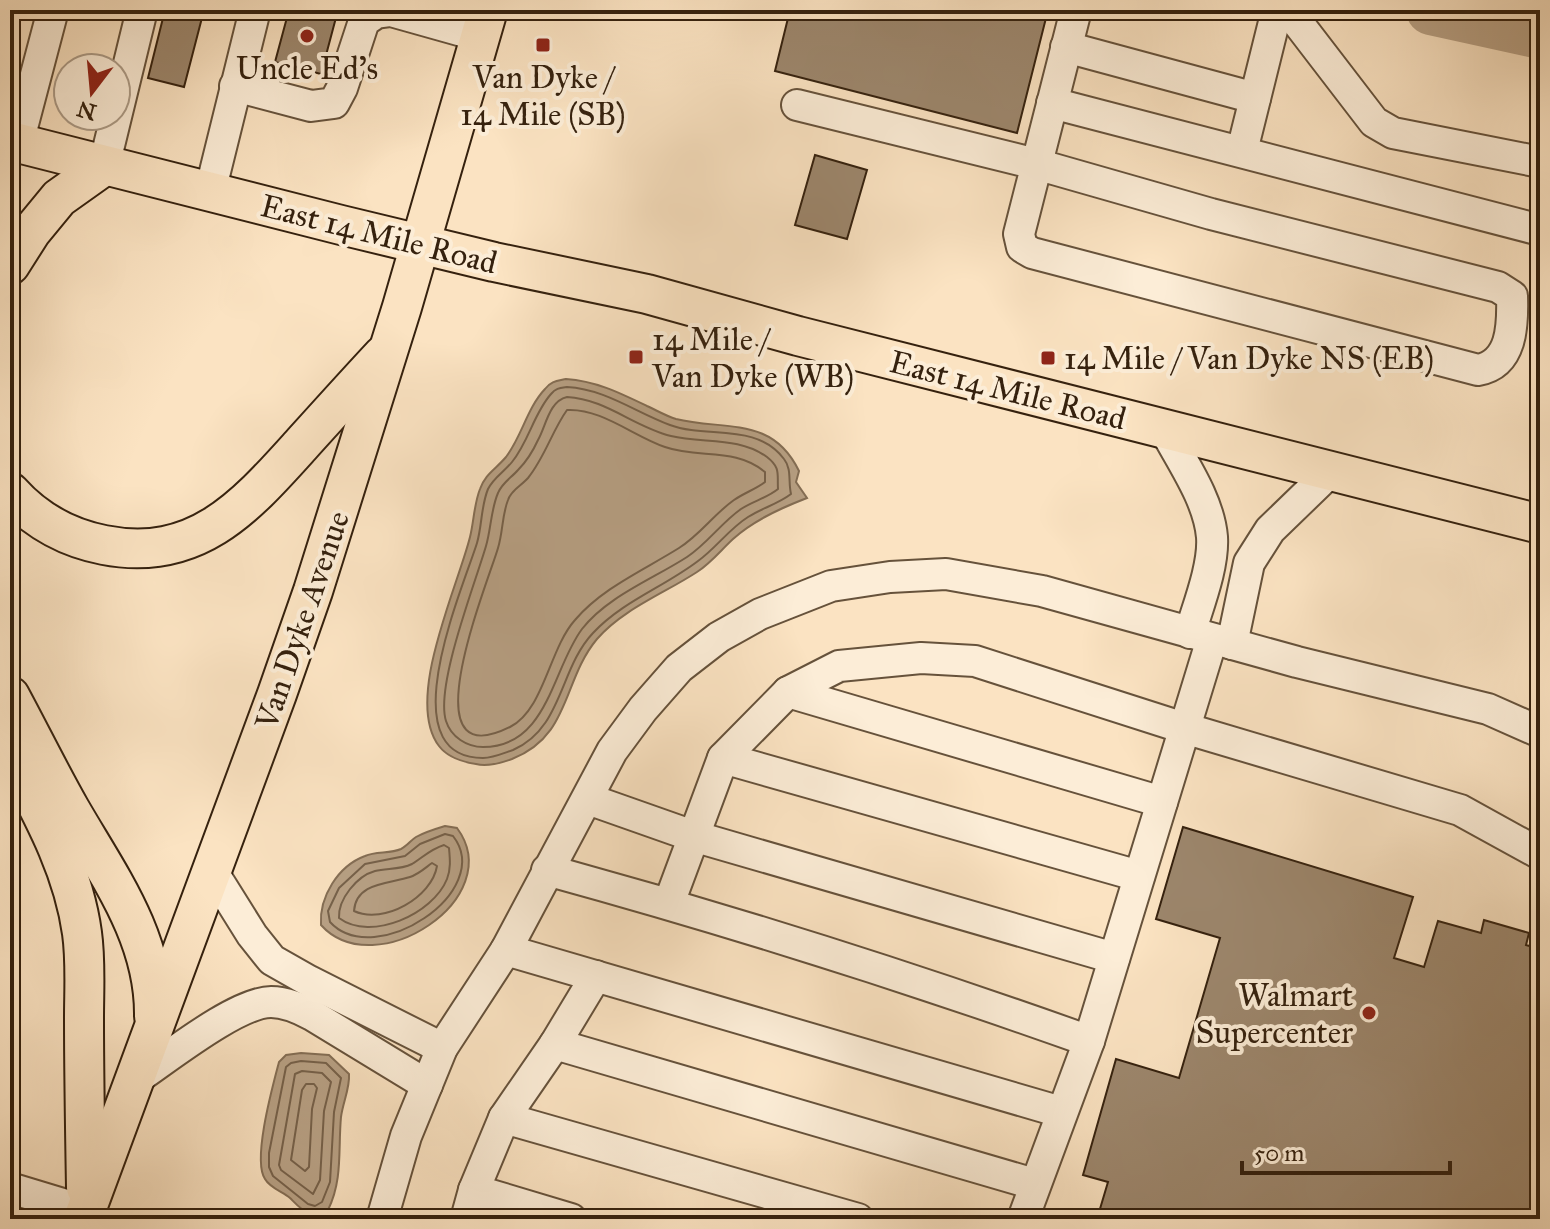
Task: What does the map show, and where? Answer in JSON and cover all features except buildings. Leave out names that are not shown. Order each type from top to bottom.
[{"type":"main road","name":"Van Dyke Avenue","points":[[85,1215],[303,620],[390,347],[484,23]]},
{"type":"main road","name":"East 14 Mile Road","points":[[14,142],[421,244],[647,294],[798,336],[1540,524]]},
{"type":"main road","points":[[10,265],[31,232],[59,198],[104,166]]},
{"type":"main road","points":[[10,492],[57,530],[85,541],[139,549],[165,546],[196,537],[219,526],[258,493],[390,347]]},
{"type":"main road","points":[[10,696],[134,919],[147,954],[154,994],[154,1031]]},
{"type":"main road","points":[[10,753],[54,837],[82,931],[85,965],[85,1215]]},
{"type":"street","points":[[14,142],[53,10]]},
{"type":"street","points":[[104,166],[142,10]]},
{"type":"street","points":[[210,192],[255,10]]},
{"type":"street","points":[[797,105],[1036,164],[1211,214],[1498,287],[1512,296],[1513,314],[1504,356],[1493,367],[1478,370],[1032,253],[1022,247],[1019,234],[1036,164],[1076,10]]},
{"type":"street","points":[[1242,151],[1277,10]]},
{"type":"street","points":[[1288,10],[1374,122],[1393,133],[1540,162]]},
{"type":"street","points":[[235,86],[311,106],[334,103],[364,21],[376,13],[391,11],[484,23]]},
{"type":"street","points":[[1066,47],[1255,98]]},
{"type":"street","points":[[1052,103],[1540,230]]},
{"type":"street","points":[[1165,430],[1202,502],[1212,537],[1207,575],[1211,639]]},
{"type":"street","points":[[1023,1219],[1089,1041],[1211,639],[1249,563],[1270,530],[1331,471]]},
{"type":"street","points":[[382,1219],[406,1136],[442,1048],[506,950],[612,751],[679,668],[719,637],[760,614],[831,586],[890,577],[946,574],[1042,591],[1211,639],[1488,709],[1540,732]]},
{"type":"street","points":[[669,903],[723,758],[788,692],[839,666],[921,658],[975,661],[1184,728],[1460,810],[1540,854]]},
{"type":"street","points":[[788,692],[1162,802]]},
{"type":"street","points":[[723,758],[1139,876]]},
{"type":"street","points":[[588,799],[693,836],[1114,958]]},
{"type":"street","points":[[547,870],[669,903],[967,997],[1089,1041]]},
{"type":"street","points":[[212,871],[252,935],[272,960],[442,1048]]},
{"type":"street","points":[[506,950],[1061,1112]]},
{"type":"street","points":[[466,1219],[474,1190],[504,1118],[555,1044],[596,976]]},
{"type":"street","points":[[136,1079],[243,1009],[269,1002],[296,1007],[312,1015],[427,1085]]},
{"type":"street","points":[[555,1044],[1034,1184]]},
{"type":"street","points":[[504,1118],[858,1219]]},
{"type":"street","points":[[10,1188],[85,1215]]},
{"type":"street","points":[[474,1190],[571,1219]]},
{"type":"water","points":[[566,379],[608,388],[676,419],[761,433],[788,453],[799,471],[796,482],[807,498],[750,526],[702,568],[607,628],[586,655],[556,722],[531,749],[494,764],[466,762],[451,756],[439,746],[430,726],[427,701],[436,644],[470,537],[482,484],[512,449],[539,397],[550,384]]},
{"type":"water","points":[[445,826],[457,828],[468,855],[465,881],[451,905],[429,925],[401,939],[372,945],[344,941],[321,925],[327,894],[346,867],[369,854],[401,849],[416,837]]},
{"type":"water","points":[[286,1055],[329,1055],[349,1074],[341,1117],[336,1187],[328,1210],[316,1213],[303,1210],[270,1185],[262,1169],[262,1140],[279,1062]]},
{"type":"waterway","points":[[1431,10],[1540,34]]},
{"type":"place","name":"Uncle Ed's","points":[[307,36]]},
{"type":"place","name":"Van Dyke / 14 Mile (SB)","points":[[543,45]]},
{"type":"place","name":"14 Mile / Van Dyke (WB)","points":[[636,357]]},
{"type":"place","name":"14 Mile / Van Dyke NS (EB)","points":[[1048,358]]},
{"type":"place","name":"Walmart Supercenter","points":[[1369,1013]]}]
